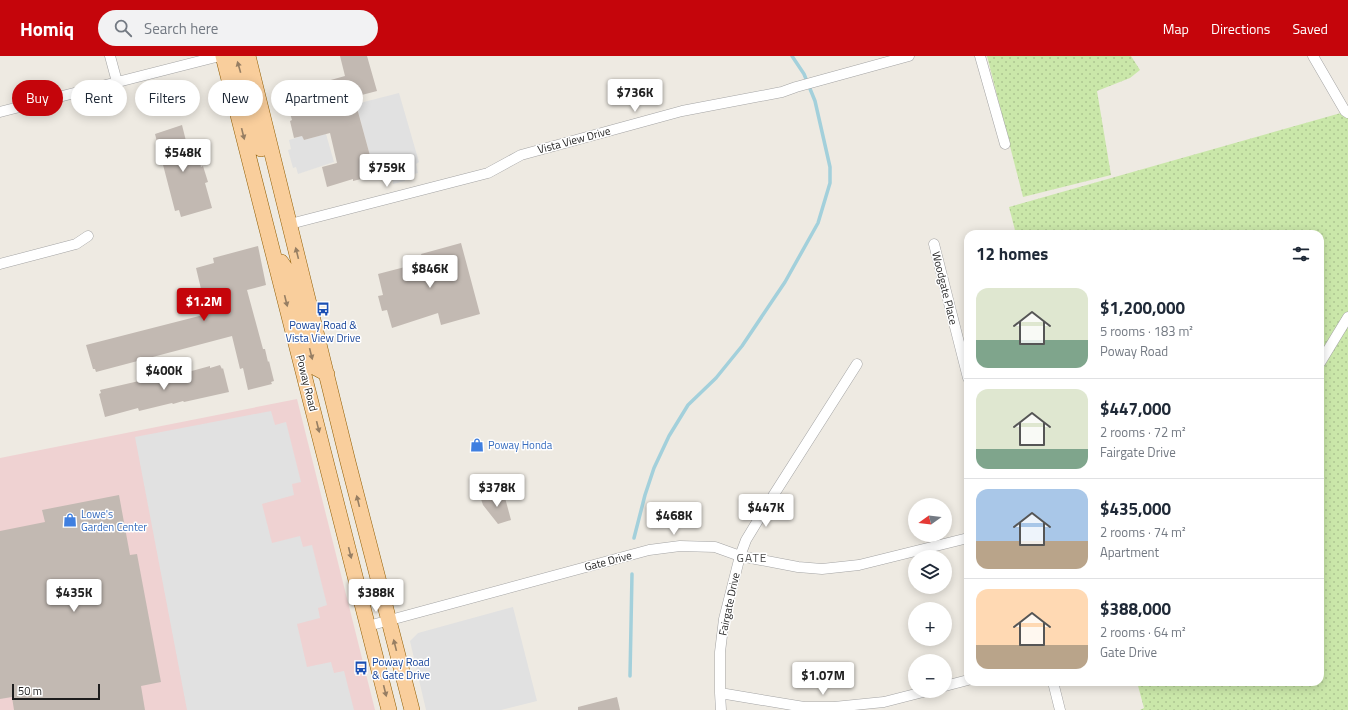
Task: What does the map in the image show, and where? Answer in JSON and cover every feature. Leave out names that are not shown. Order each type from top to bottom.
[{"type":"main road","name":"Poway Road","points":[[224,56],[389,710]]},
{"type":"main road","points":[[235,56],[266,168],[274,182],[290,224]]},
{"type":"main road","name":"Poway Road","points":[[248,56],[348,462],[412,710]]},
{"type":"main road","points":[[274,254],[280,260],[292,281],[314,365],[316,368],[327,374]]},
{"type":"main road","points":[[307,383],[317,383],[322,386],[336,440],[348,462]]},
{"type":"street","points":[[110,56],[116,80]]},
{"type":"street","points":[[125,80],[220,56]]},
{"type":"street","name":"Vista View Drive","points":[[290,224],[488,173],[521,155],[682,112],[782,92],[909,56]]},
{"type":"street","points":[[980,56],[1005,144]]},
{"type":"street","points":[[1313,56],[1345,111],[1348,113]]},
{"type":"street","points":[[0,112],[71,94]]},
{"type":"street","points":[[0,264],[76,244],[88,236]]},
{"type":"street","name":"Woodgate Place","points":[[934,244],[964,362]]},
{"type":"street","points":[[1324,356],[1348,317]]},
{"type":"street","name":"Fairgate Drive","points":[[721,710],[720,652],[724,619],[740,556],[746,540],[857,364]]},
{"type":"street","name":"Gate Drive","points":[[368,626],[649,550],[680,546],[715,548],[740,556],[798,567],[822,569],[859,565],[964,539]]},
{"type":"street","points":[[952,684],[964,681]]},
{"type":"street","points":[[1054,686],[1060,710]]},
{"type":"street","points":[[720,693],[804,707],[834,707],[884,702],[908,696]]},
{"type":"shaded area","points":[[399,93],[419,162],[416,164],[418,173],[405,176],[405,181],[393,184],[393,181],[389,176],[384,177],[382,172],[375,174],[359,116],[363,116],[363,102]]},
{"type":"shaded area","points":[[326,134],[334,162],[298,174],[296,167],[293,168],[288,150],[291,149],[289,140],[302,136],[304,140]]},
{"type":"shaded area","points":[[297,399],[375,710],[0,710],[0,458]]},
{"type":"shaded area","points":[[271,411],[275,425],[286,422],[301,482],[292,484],[294,495],[262,504],[272,543],[300,536],[303,547],[312,545],[327,605],[318,608],[320,618],[297,624],[307,667],[331,662],[334,673],[344,671],[354,710],[187,710],[135,437]]},
{"type":"shaded area","points":[[513,607],[537,701],[501,710],[426,710],[410,641],[418,633]]},
{"type":"green space","points":[[987,56],[1131,56],[1140,70],[1130,78],[1097,91],[1111,175],[1023,197]]},
{"type":"green space","points":[[1348,111],[1348,710],[1140,710],[1144,708],[1138,686],[1324,686],[1324,230],[1015,230],[1009,207]]},
{"type":"water","points":[[179,358],[179,360],[185,364],[187,363],[188,366],[170,371],[168,370],[166,363],[167,361]]},
{"type":"building","points":[[340,56],[367,56],[377,91],[363,95],[363,80],[331,80],[345,76]]},
{"type":"building","points":[[291,116],[359,116],[375,174],[365,176],[365,178],[353,181],[353,179],[327,187],[322,167],[337,163],[330,133],[304,140],[302,136],[294,138],[290,121],[292,120]]},
{"type":"building","points":[[182,125],[190,157],[198,155],[201,167],[203,166],[208,182],[205,183],[212,208],[181,217],[179,210],[175,211],[155,134]]},
{"type":"building","points":[[461,243],[480,314],[441,325],[438,313],[392,328],[387,310],[382,311],[378,296],[383,295],[378,274],[424,262],[421,254]]},
{"type":"building","points":[[258,246],[266,285],[247,290],[263,349],[265,349],[268,362],[269,361],[274,381],[271,382],[272,384],[248,390],[243,368],[240,369],[232,336],[96,372],[95,369],[93,369],[86,345],[207,314],[196,268],[214,263],[213,258]]},
{"type":"building","points":[[220,365],[222,369],[223,368],[229,392],[139,411],[138,408],[105,417],[99,394],[101,393],[100,390],[165,375],[166,378],[210,366],[210,368]]},
{"type":"building","points":[[504,494],[511,520],[498,524],[483,505],[481,499]]},
{"type":"building","points":[[119,495],[130,555],[137,554],[161,682],[141,686],[145,710],[14,710],[12,697],[0,699],[0,531],[45,522],[42,510]]},
{"type":"building","points":[[617,697],[620,710],[578,710],[578,707]]},
{"type":"waterway","points":[[634,538],[645,495],[654,468],[669,436],[688,405],[716,378],[742,346],[785,282],[818,223],[830,183],[830,167],[815,101],[804,74],[792,56]]},
{"type":"waterway","points":[[630,676],[632,574]]},
{"type":"place","name":"Poway Road & Vista View Drive","points":[[323,309]]},
{"type":"place","name":"Poway Honda","points":[[477,445]]},
{"type":"place","name":"Lowe's Garden Center","points":[[70,520]]},
{"type":"place","name":"Poway Road & Gate Drive","points":[[361,668]]},
{"type":"district","name":"GATE","points":[[752,557]]}]
